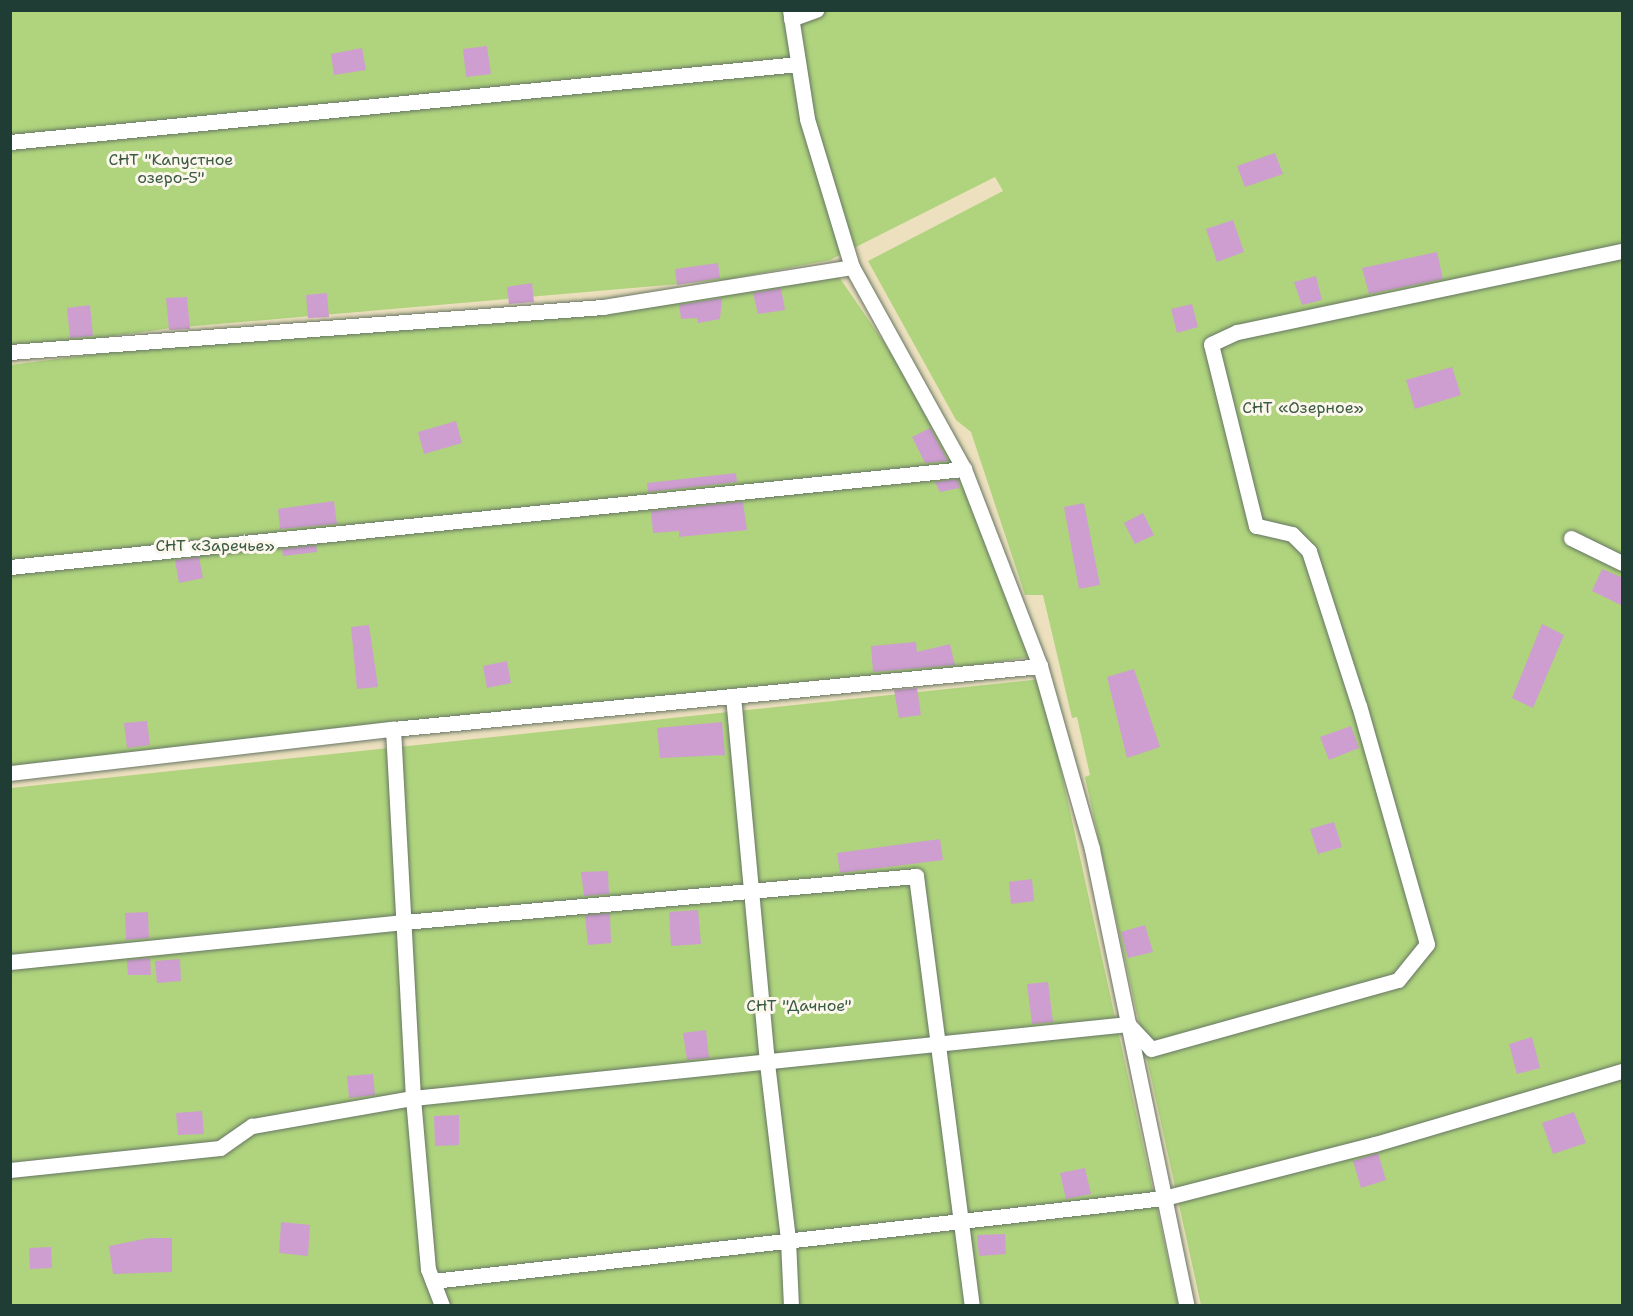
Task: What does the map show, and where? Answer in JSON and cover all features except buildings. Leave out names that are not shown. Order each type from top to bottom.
[{"type":"lane","points":[[816,10],[791,15],[807,119],[852,267],[964,469],[1040,666],[1092,849],[1187,1305]]},
{"type":"lane","points":[[10,142],[798,64]]},
{"type":"lane","points":[[1128,1024],[1151,1049],[1398,980],[1427,944],[1359,706],[1309,551],[1292,534],[1256,526],[1211,344],[1237,332],[1623,251]]},
{"type":"lane","points":[[10,352],[603,307],[852,267]]},
{"type":"lane","points":[[10,567],[964,469]]},
{"type":"lane","points":[[1571,537],[1623,563]]},
{"type":"lane","points":[[10,773],[393,729],[1040,666]]},
{"type":"lane","points":[[733,696],[767,1063],[788,1240],[791,1305]]},
{"type":"lane","points":[[393,729],[413,1098],[428,1269],[442,1305]]},
{"type":"lane","points":[[10,962],[404,922],[916,876],[941,1044],[972,1305]]},
{"type":"lane","points":[[10,1170],[220,1148],[252,1126],[413,1098],[1128,1024]]},
{"type":"lane","points":[[433,1281],[1164,1198],[1375,1144],[1623,1071]]},
{"type":"green space","name":"СНТ «Озерное»","points":[[10,11],[1622,11],[1622,1305],[1201,1305],[1085,777],[1090,775],[1077,717],[1072,718],[1043,595],[1025,595],[971,432],[956,420],[868,261],[1003,191],[995,177],[830,260],[725,280],[172,328],[11,350]]},
{"type":"green space","name":"СНТ «Заречье»","points":[[839,277],[925,402],[954,460],[1029,657],[851,684],[11,772],[10,365],[176,344],[502,323]]},
{"type":"green space","name":"СНТ \"Дачное\"","points":[[1041,679],[1178,1305],[11,1306],[11,788]]},
{"type":"park label","name":"СНТ \"Капустное озеро-5\"","points":[[171,169]]}]
